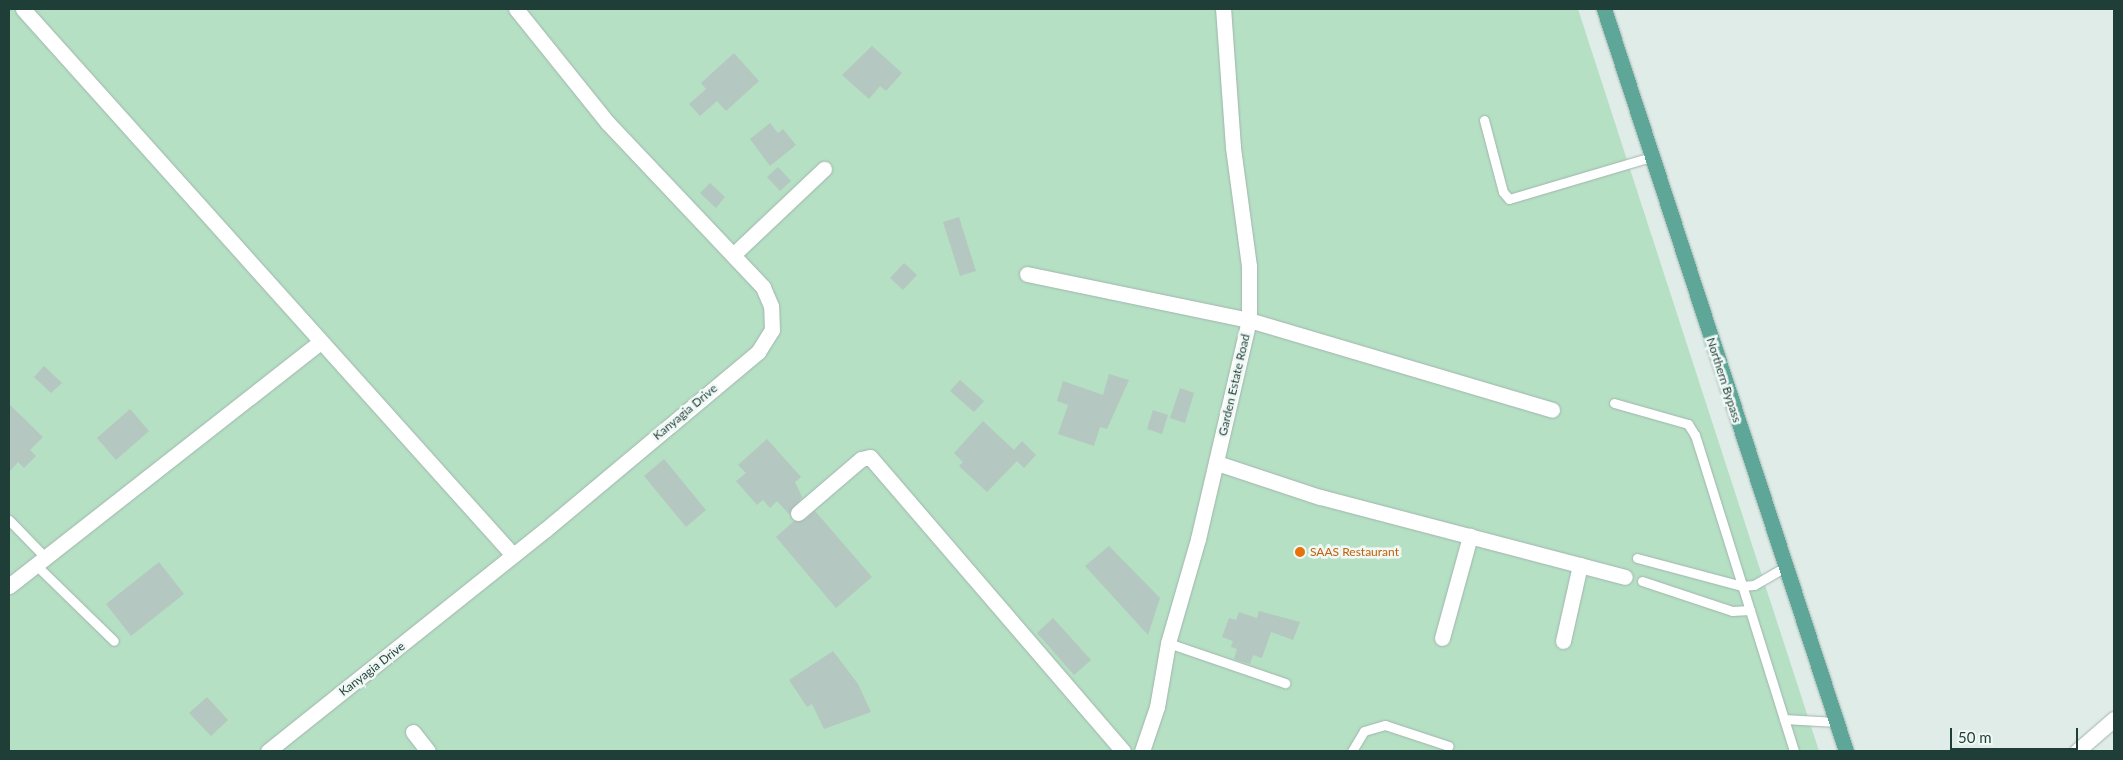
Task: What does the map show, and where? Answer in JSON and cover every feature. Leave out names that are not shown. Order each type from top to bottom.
[{"type":"main road","name":"Northern Bypass","points":[[1604,9],[1846,751]]},
{"type":"street","points":[[23,9],[512,554]]},
{"type":"street","name":"Kanyagia Drive","points":[[268,751],[512,554],[766,342],[772,330],[771,306],[763,287],[734,254],[607,122],[516,9]]},
{"type":"street","name":"Garden Estate Road","points":[[1142,751],[1157,707],[1168,643],[1217,463],[1248,320],[1250,273],[1233,147],[1223,9]]},
{"type":"street","points":[[734,254],[824,170]]},
{"type":"street","points":[[1027,274],[1248,320],[1552,410]]},
{"type":"street","points":[[9,586],[320,342]]},
{"type":"street","points":[[798,512],[861,459],[870,457],[1124,751]]},
{"type":"street","points":[[1217,463],[1320,497],[1625,577]]},
{"type":"street","points":[[1442,638],[1470,536]]},
{"type":"street","points":[[1563,641],[1580,565]]},
{"type":"street","points":[[2077,751],[2114,719]]},
{"type":"street","points":[[413,732],[428,751]]},
{"type":"lane","points":[[1484,120],[1503,192],[1509,199],[1651,157]]},
{"type":"lane","points":[[1614,403],[1688,424],[1750,610],[1794,751]]},
{"type":"lane","points":[[9,520],[40,560],[114,641]]},
{"type":"lane","points":[[1637,558],[1742,586],[1754,585],[1785,567]]},
{"type":"lane","points":[[1642,582],[1732,611],[1750,610]]},
{"type":"lane","points":[[1168,643],[1285,683]]},
{"type":"lane","points":[[1784,719],[1836,722]]},
{"type":"lane","points":[[1352,751],[1364,731],[1385,725],[1449,746]]},
{"type":"green space","points":[[9,9],[1578,9],[1819,751],[9,751]]},
{"type":"building","points":[[872,46],[902,73],[886,91],[880,86],[869,99],[842,75]]},
{"type":"building","points":[[734,53],[759,81],[726,111],[717,101],[700,116],[689,104],[706,89],[701,83]]},
{"type":"building","points":[[770,123],[778,133],[783,129],[796,145],[770,166],[750,139]]},
{"type":"building","points":[[778,167],[791,181],[780,191],[767,177]]},
{"type":"building","points":[[710,183],[725,197],[716,208],[700,193]]},
{"type":"building","points":[[959,217],[976,271],[960,276],[943,222]]},
{"type":"building","points":[[904,263],[917,275],[903,290],[890,278]]},
{"type":"building","points":[[44,366],[62,383],[51,393],[34,377]]},
{"type":"building","points":[[1109,374],[1129,380],[1107,429],[1100,427],[1094,446],[1058,434],[1068,405],[1057,401],[1063,381],[1103,395]]},
{"type":"building","points":[[960,380],[984,401],[974,412],[950,391]]},
{"type":"building","points":[[1180,388],[1194,393],[1185,423],[1170,418]]},
{"type":"building","points":[[9,404],[43,437],[30,450],[36,456],[24,468],[18,462],[9,472]]},
{"type":"building","points":[[130,409],[149,431],[116,460],[97,438]]},
{"type":"building","points":[[1153,410],[1168,415],[1162,434],[1147,429]]},
{"type":"building","points":[[983,421],[1014,450],[1022,441],[1036,455],[1024,468],[1017,461],[987,492],[959,466],[963,462],[954,453]]},
{"type":"building","points":[[767,439],[801,477],[795,482],[802,497],[789,514],[777,501],[770,508],[763,500],[757,505],[736,481],[746,473],[738,465]]},
{"type":"building","points":[[664,459],[706,510],[686,527],[644,476]]},
{"type":"building","points":[[815,511],[872,577],[836,608],[776,537],[794,521],[804,520]]},
{"type":"building","points":[[1109,546],[1160,598],[1148,635],[1085,566]]},
{"type":"building","points":[[159,562],[184,594],[131,636],[106,604]]},
{"type":"building","points":[[1259,611],[1300,622],[1293,640],[1271,632],[1262,658],[1253,655],[1250,664],[1234,659],[1237,649],[1231,647],[1233,641],[1222,637],[1229,618],[1236,620],[1239,612],[1257,618]]},
{"type":"building","points":[[1053,618],[1091,660],[1074,675],[1037,633]]},
{"type":"building","points":[[833,651],[858,684],[871,712],[824,729],[812,704],[807,707],[789,680]]},
{"type":"building","points":[[207,697],[228,720],[211,736],[189,713]]},
{"type":"place","name":"SAAS Restaurant","points":[[1300,552]]}]
